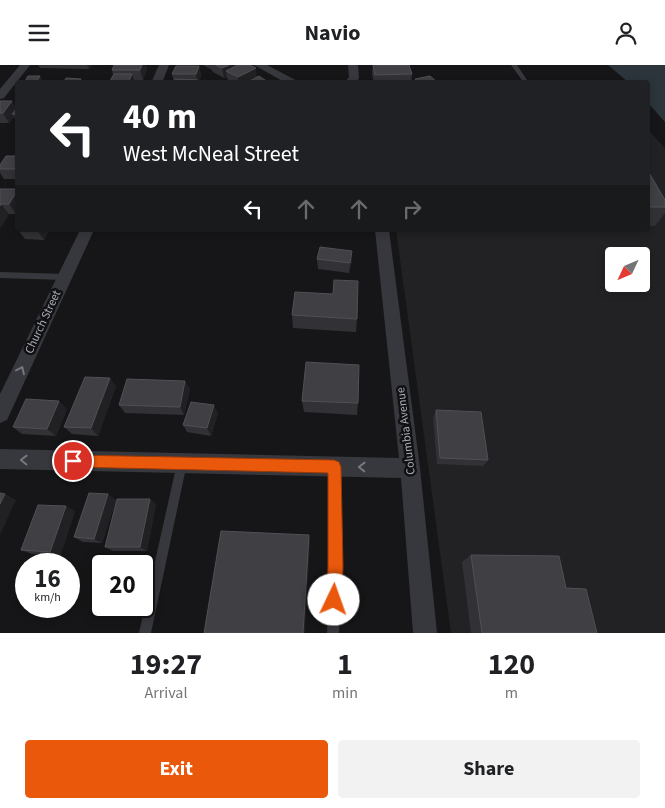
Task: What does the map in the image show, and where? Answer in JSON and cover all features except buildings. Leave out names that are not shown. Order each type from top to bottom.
[{"type":"street","points":[[15,80],[24,65]]},
{"type":"street","points":[[157,80],[164,65]]},
{"type":"street","points":[[259,65],[290,80]]},
{"type":"street","points":[[352,80],[354,78],[353,65]]},
{"type":"street","points":[[3,101],[15,80]]},
{"type":"street","name":"Church Street","points":[[0,414],[86,232]]},
{"type":"street","name":"Columbia Avenue","points":[[382,232],[410,468],[425,633]]},
{"type":"street","points":[[0,459],[410,468]]},
{"type":"lane","points":[[514,65],[526,80]]},
{"type":"lane","points":[[0,275],[65,277]]},
{"type":"lane","points":[[145,633],[182,463]]},
{"type":"lane","points":[[333,633],[336,566],[334,467]]},
{"type":"shaded area","points":[[608,65],[665,65],[665,122],[650,105],[650,80],[626,80]]},
{"type":"shaded area","points":[[650,132],[665,148],[665,633],[451,633],[396,232],[650,232]]},
{"type":"route","points":[[73,461],[334,467],[336,566],[334,600]]}]
